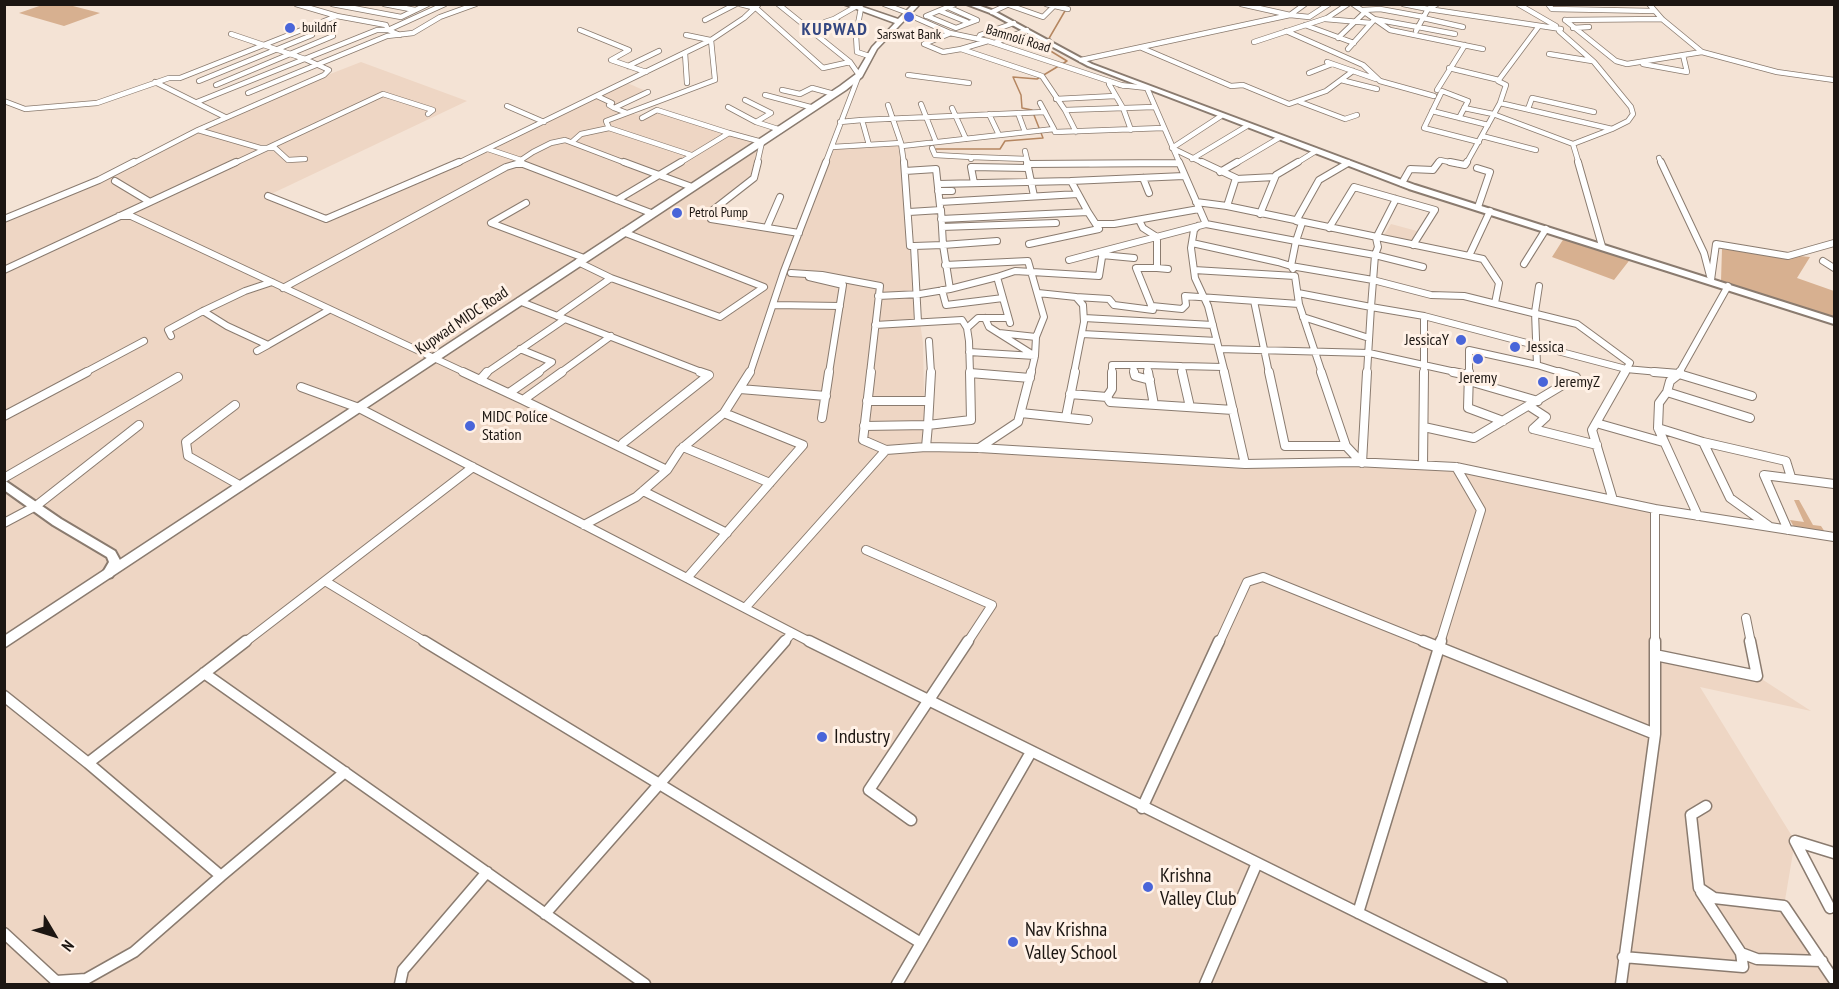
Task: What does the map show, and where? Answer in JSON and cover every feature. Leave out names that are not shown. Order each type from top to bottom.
[{"type":"main road","name":"Kupwad MIDC Road","points":[[6,640],[106,576],[651,213],[814,108],[859,75],[869,56],[917,4]]},
{"type":"main road","points":[[968,4],[992,12],[1080,60],[1316,152],[1402,183],[1834,321]]},
{"type":"main road","points":[[847,8],[860,7],[899,22]]},
{"type":"main road","points":[[4,484],[114,557],[113,568],[106,576]]},
{"type":"street","points":[[296,4],[337,16],[384,24],[428,4]]},
{"type":"street","points":[[332,4],[410,20]]},
{"type":"street","points":[[384,4],[416,10]]},
{"type":"street","points":[[388,30],[447,4],[464,9]]},
{"type":"street","points":[[248,93],[387,36],[413,33],[446,15],[476,4]]},
{"type":"street","points":[[705,20],[736,4]]},
{"type":"street","points":[[740,4],[758,6],[823,68],[850,62]]},
{"type":"street","points":[[584,525],[643,491],[667,470],[683,447],[724,412],[748,378],[773,304],[788,272],[799,233],[859,75],[850,62],[778,4]]},
{"type":"street","name":"Bamnoli Road","points":[[884,4],[951,33],[988,41],[1124,86],[1147,88]]},
{"type":"street","points":[[919,19],[956,4]]},
{"type":"street","points":[[992,12],[1009,4],[1043,17],[1055,5]]},
{"type":"street","points":[[1032,13],[1044,4],[1068,9]]},
{"type":"street","points":[[1241,4],[1290,15],[1373,21],[1455,34]]},
{"type":"street","points":[[1254,8],[1260,4]]},
{"type":"street","points":[[1065,66],[1080,60],[1290,15],[1305,4]]},
{"type":"street","points":[[1308,17],[1329,4]]},
{"type":"street","points":[[1254,42],[1324,19],[1348,4]]},
{"type":"street","points":[[1353,4],[1373,21],[1390,30],[1483,49]]},
{"type":"street","points":[[1403,4],[1561,29],[1588,27]]},
{"type":"street","points":[[1414,35],[1428,9],[1437,4]]},
{"type":"street","points":[[1518,4],[1561,29]]},
{"type":"street","points":[[1548,4],[1552,9],[1654,11]]},
{"type":"street","points":[[1649,4],[1662,19],[1702,52]]},
{"type":"street","points":[[268,196],[326,219],[488,149],[685,53],[711,40],[758,6]]},
{"type":"street","points":[[860,7],[856,35],[857,52],[869,56]]},
{"type":"street","points":[[825,22],[834,19],[847,8]]},
{"type":"street","points":[[927,16],[956,28],[977,20],[948,8]]},
{"type":"street","points":[[1338,38],[1363,11],[1380,9],[1463,27]]},
{"type":"street","points":[[433,10],[446,15]]},
{"type":"street","points":[[940,11],[967,22]]},
{"type":"street","points":[[4,100],[25,109],[97,103],[155,82],[180,78],[337,16]]},
{"type":"street","points":[[834,19],[856,35]]},
{"type":"street","points":[[1662,19],[1565,20],[1616,61],[1627,64],[1702,52],[1777,72],[1834,80]]},
{"type":"street","points":[[1348,49],[1373,21]]},
{"type":"street","points":[[978,39],[980,35],[1014,23]]},
{"type":"street","points":[[384,24],[388,30]]},
{"type":"street","points":[[1305,25],[1354,43]]},
{"type":"street","points":[[1499,80],[1539,26]]},
{"type":"street","points":[[1464,108],[1494,114],[1573,144],[1628,121],[1633,114],[1631,107],[1594,62],[1559,31],[1561,29]]},
{"type":"street","points":[[197,102],[377,30],[388,30],[400,35]]},
{"type":"street","points":[[580,30],[629,50],[611,60],[646,72]]},
{"type":"street","points":[[994,43],[1027,30]]},
{"type":"street","points":[[1286,31],[1363,64],[1378,80]]},
{"type":"street","points":[[951,33],[924,44],[944,52],[988,41]]},
{"type":"street","points":[[4,219],[99,180],[225,117],[324,75],[329,70],[305,59],[231,34]]},
{"type":"street","points":[[199,81],[312,35]]},
{"type":"street","points":[[686,35],[711,40]]},
{"type":"street","points":[[216,85],[333,36]]},
{"type":"street","points":[[609,128],[606,121],[715,80],[711,40]]},
{"type":"street","points":[[1036,46],[1048,42]]},
{"type":"street","points":[[1437,90],[1465,45]]},
{"type":"street","points":[[1142,48],[1232,86],[1243,85],[1290,104],[1326,91],[1353,71]]},
{"type":"street","points":[[961,49],[1042,76],[1065,110],[1076,132]]},
{"type":"street","points":[[628,66],[659,51]]},
{"type":"street","points":[[685,53],[687,83]]},
{"type":"street","points":[[1549,54],[1594,62]]},
{"type":"street","points":[[1635,63],[1687,72],[1683,55]]},
{"type":"street","points":[[243,63],[267,64]]},
{"type":"street","points":[[1309,74],[1330,63],[1434,96]]},
{"type":"street","points":[[1402,183],[1410,169],[1433,170],[1440,160],[1465,165],[1500,103],[1506,85],[1499,80],[1449,68]]},
{"type":"street","points":[[908,75],[969,83]]},
{"type":"street","points":[[1341,80],[1377,89]]},
{"type":"street","points":[[155,82],[225,117]]},
{"type":"street","points":[[1124,86],[1109,84],[1123,108],[1131,130]]},
{"type":"street","points":[[783,90],[800,94],[812,88],[834,94]]},
{"type":"street","points":[[1147,88],[1199,209],[1202,225]]},
{"type":"street","points":[[1459,118],[1468,101],[1442,91],[1424,128],[1536,150]]},
{"type":"street","points":[[614,108],[648,92]]},
{"type":"street","points":[[4,270],[383,94],[433,110],[428,114]]},
{"type":"street","points":[[4,100],[14,95]]},
{"type":"street","points":[[765,95],[814,108]]},
{"type":"street","points":[[597,96],[612,103],[609,105],[614,108],[627,113]]},
{"type":"street","points":[[1056,99],[1115,96]]},
{"type":"street","points":[[1528,109],[1532,98],[1594,112]]},
{"type":"street","points":[[744,100],[771,113],[756,122]]},
{"type":"street","points":[[1300,102],[1345,119],[1358,115]]},
{"type":"street","points":[[1040,103],[1055,132],[1163,128]]},
{"type":"street","points":[[1500,103],[1612,129]]},
{"type":"street","points":[[921,104],[934,145],[941,210],[947,321]]},
{"type":"street","points":[[649,105],[657,110],[762,142],[754,178],[713,210],[711,219],[799,233]]},
{"type":"street","points":[[888,105],[901,144],[909,212],[910,246],[997,241]]},
{"type":"street","points":[[507,106],[544,122]]},
{"type":"street","points":[[728,107],[756,122],[781,130]]},
{"type":"street","points":[[1065,110],[1154,107]]},
{"type":"street","points":[[952,108],[966,138]]},
{"type":"street","points":[[642,118],[644,114],[657,110]]},
{"type":"street","points":[[1432,111],[1488,124]]},
{"type":"street","points":[[840,122],[1045,112]]},
{"type":"street","points":[[1018,113],[1025,132]]},
{"type":"street","points":[[989,114],[999,135]]},
{"type":"street","points":[[1172,147],[1221,116]]},
{"type":"street","points":[[862,120],[869,145]]},
{"type":"street","points":[[971,167],[1027,163],[1194,159],[1247,126]]},
{"type":"street","points":[[572,142],[581,134],[609,128],[691,155]]},
{"type":"street","points":[[832,147],[934,145],[966,138],[1054,129]]},
{"type":"street","points":[[198,130],[260,148],[275,148],[288,159],[305,159]]},
{"type":"street","points":[[617,200],[729,133]]},
{"type":"street","points":[[1220,172],[1279,138]]},
{"type":"street","points":[[283,288],[506,167],[522,162],[550,143],[560,140],[572,142],[692,187]]},
{"type":"street","points":[[1573,144],[1602,246]]},
{"type":"street","points":[[1172,147],[1236,178],[1275,177],[1316,152]]},
{"type":"street","points":[[488,149],[651,213]]},
{"type":"street","points":[[1025,151],[1034,196]]},
{"type":"street","points":[[935,154],[1027,163]]},
{"type":"street","points":[[971,157],[974,183]]},
{"type":"street","points":[[1659,158],[1704,253],[1711,280]]},
{"type":"street","points":[[1296,221],[1319,180],[1348,163]]},
{"type":"street","points":[[1477,168],[1490,172],[1478,207]]},
{"type":"street","points":[[905,171],[936,169]]},
{"type":"street","points":[[938,188],[974,183],[1184,176]]},
{"type":"street","points":[[1260,214],[1275,177]]},
{"type":"street","points":[[1143,178],[1149,193]]},
{"type":"street","points":[[1227,206],[1236,178]]},
{"type":"street","points":[[115,181],[150,202]]},
{"type":"street","points":[[1029,244],[1099,229],[1071,181]]},
{"type":"street","points":[[1329,228],[1354,187],[1435,210]]},
{"type":"street","points":[[938,188],[952,191]]},
{"type":"street","points":[[940,202],[1078,194]]},
{"type":"street","points":[[1413,245],[1443,196]]},
{"type":"street","points":[[767,227],[780,197]]},
{"type":"street","points":[[1362,463],[1373,280],[1378,247],[1376,238],[1396,199]]},
{"type":"street","points":[[1196,202],[1227,206],[1483,259],[1499,283],[1494,303]]},
{"type":"street","points":[[526,204],[491,223],[581,260],[611,278],[720,317],[764,287],[623,232]]},
{"type":"street","points":[[1096,224],[1114,224],[1199,209]]},
{"type":"street","points":[[909,212],[941,210]]},
{"type":"street","points":[[1469,256],[1490,211]]},
{"type":"street","points":[[941,219],[1088,212]]},
{"type":"street","points":[[119,216],[131,216],[509,393],[667,470]]},
{"type":"street","points":[[1139,220],[1143,228],[1157,237]]},
{"type":"street","points":[[1296,221],[1302,223],[1291,266],[1295,276],[1299,304],[1346,446],[1362,463]]},
{"type":"street","points":[[942,227],[1056,223]]},
{"type":"street","points":[[1202,225],[1194,230],[1192,243],[1194,270],[1213,325],[1245,464]]},
{"type":"street","points":[[1070,260],[1202,225],[1375,255],[1423,267]]},
{"type":"street","points":[[1524,264],[1546,229]]},
{"type":"street","points":[[1157,237],[1157,268]]},
{"type":"street","points":[[1192,243],[1291,266],[1373,280],[1431,294],[1464,296],[1577,324],[1629,363],[1592,430],[1612,500]]},
{"type":"street","points":[[1711,280],[1716,244],[1788,256],[1834,243]]},
{"type":"street","points":[[914,246],[918,322]]},
{"type":"street","points":[[1103,253],[1134,258]]},
{"type":"street","points":[[878,296],[946,290],[1015,271],[1099,276],[1103,253]]},
{"type":"street","points":[[945,265],[1028,261],[1044,318],[1036,336],[1035,356],[1018,422],[979,448]]},
{"type":"street","points":[[1823,261],[1834,268]]},
{"type":"street","points":[[1038,293],[1109,299],[1114,305],[1149,311],[1153,310],[1152,306],[1136,268],[1168,269]]},
{"type":"street","points":[[1194,270],[1295,276]]},
{"type":"street","points":[[788,272],[822,274],[880,286],[863,440],[886,450],[926,447],[979,448],[1245,464],[1362,463],[1456,467],[1656,509],[1834,537]]},
{"type":"street","points":[[788,272],[843,285],[822,418]]},
{"type":"street","points":[[967,328],[978,318],[1009,320],[997,277]]},
{"type":"street","points":[[557,316],[611,278]]},
{"type":"street","points":[[171,336],[168,330],[203,311],[245,291],[272,282]]},
{"type":"street","points":[[1537,365],[1535,312],[1539,286]]},
{"type":"street","points":[[1698,516],[1658,428],[1659,403],[1667,392],[1670,381],[1679,374],[1728,286]]},
{"type":"street","points":[[1298,293],[1425,316],[1626,369],[1679,374],[1752,396]]},
{"type":"street","points":[[1152,306],[1182,309],[1186,305],[1185,296],[1299,304]]},
{"type":"street","points":[[1066,417],[1084,318],[1083,305],[1076,297]]},
{"type":"street","points":[[946,305],[1003,298]]},
{"type":"street","points":[[519,301],[709,375],[623,443]]},
{"type":"street","points":[[1254,301],[1285,446],[1346,446]]},
{"type":"street","points":[[773,304],[840,306]]},
{"type":"street","points":[[257,351],[329,310]]},
{"type":"street","points":[[203,311],[227,326],[268,345]]},
{"type":"street","points":[[1304,316],[1369,338]]},
{"type":"street","points":[[1423,465],[1425,316]]},
{"type":"street","points":[[985,318],[989,327],[1035,356]]},
{"type":"street","points":[[1084,318],[1213,325]]},
{"type":"street","points":[[480,380],[488,370],[565,319]]},
{"type":"street","points":[[864,426],[928,425],[971,420],[967,328],[962,320],[875,325]]},
{"type":"street","points":[[999,333],[1036,336]]},
{"type":"street","points":[[1082,334],[1264,350],[1369,353],[1468,378],[1538,400]]},
{"type":"street","points":[[523,400],[611,336]]},
{"type":"street","points":[[4,417],[144,341]]},
{"type":"street","points":[[926,447],[931,364],[929,341]]},
{"type":"street","points":[[509,393],[552,362],[520,349]]},
{"type":"street","points":[[1424,428],[1474,438],[1529,406],[1576,377],[1537,365],[1469,350],[1468,408],[1503,421]]},
{"type":"street","points":[[969,352],[1035,356]]},
{"type":"street","points":[[1147,364],[1154,405]]},
{"type":"street","points":[[1107,397],[1112,390],[1112,365],[1223,367]]},
{"type":"street","points":[[1133,365],[1135,376],[1150,380]]},
{"type":"street","points":[[1181,366],[1190,407]]},
{"type":"street","points":[[970,373],[1030,378]]},
{"type":"street","points":[[4,478],[178,377]]},
{"type":"street","points":[[301,387],[359,408],[792,633],[1502,984]]},
{"type":"street","points":[[740,389],[826,396]]},
{"type":"street","points":[[1667,392],[1750,418]]},
{"type":"street","points":[[1070,394],[1107,397]]},
{"type":"street","points":[[1107,397],[1110,402],[1233,410]]},
{"type":"street","points":[[867,401],[928,401]]},
{"type":"street","points":[[235,405],[186,442],[188,456],[241,486]]},
{"type":"street","points":[[1529,406],[1546,417],[1533,429],[1597,445]]},
{"type":"street","points":[[687,578],[803,445],[724,412]]},
{"type":"street","points":[[1021,413],[1088,420]]},
{"type":"street","points":[[1596,423],[1663,442]]},
{"type":"street","points":[[4,524],[36,506],[139,425]]},
{"type":"street","points":[[1658,428],[1786,461],[1791,477]]},
{"type":"street","points":[[1703,441],[1730,498],[1771,527]]},
{"type":"street","points":[[683,447],[770,483]]},
{"type":"street","points":[[745,608],[886,450]]},
{"type":"street","points":[[88,763],[473,467]]},
{"type":"street","points":[[1358,913],[1481,510],[1456,467]]},
{"type":"street","points":[[1788,530],[1764,475],[1834,484]]},
{"type":"street","points":[[643,491],[727,533]]},
{"type":"street","points":[[1621,984],[1655,735],[1656,509]]},
{"type":"street","points":[[866,550],[992,605],[869,790],[911,820]]},
{"type":"street","points":[[1142,808],[1247,582],[1263,577],[1655,735]]},
{"type":"street","points":[[325,581],[921,943]]},
{"type":"street","points":[[1655,656],[1757,676],[1746,618]]},
{"type":"street","points":[[545,914],[792,633]]},
{"type":"street","points":[[204,673],[645,984]]},
{"type":"street","points":[[4,696],[88,763],[221,876]]},
{"type":"street","points":[[897,984],[1031,753]]},
{"type":"street","points":[[4,933],[56,981],[86,979],[134,952],[345,772]]},
{"type":"street","points":[[1623,957],[1743,967],[1741,953],[1699,888],[1691,815],[1706,806]]},
{"type":"street","points":[[1830,908],[1795,841],[1834,853]]},
{"type":"street","points":[[1205,984],[1257,863]]},
{"type":"street","points":[[400,984],[403,970],[487,872]]},
{"type":"street","points":[[1699,888],[1714,898],[1784,906],[1834,980]]},
{"type":"street","points":[[1741,953],[1757,959],[1822,961]]},
{"type":"shaded area","points":[[45,4],[69,5],[100,13],[64,26],[19,13]]},
{"type":"shaded area","points":[[361,62],[467,101],[269,195],[326,219],[488,149],[625,82],[648,92],[615,107],[626,113],[644,115],[657,110],[762,142],[754,178],[712,214],[711,218],[797,231],[832,147],[902,146],[909,246],[923,343],[925,449],[1468,469],[1655,509],[1655,655],[1757,676],[1811,711],[1700,687],[1795,841],[1784,906],[1834,984],[5,984],[5,219],[90,182],[253,104]]},
{"type":"shaded area","points":[[1391,224],[1417,231],[1410,244],[1382,238]]},
{"type":"shaded area","points":[[1566,235],[1632,257],[1614,280],[1552,257]]},
{"type":"shaded area","points":[[1722,249],[1810,257],[1797,278],[1834,291],[1834,319],[1721,281]]},
{"type":"shaded area","points":[[1794,500],[1799,500],[1813,525],[1821,526],[1825,532],[1794,527],[1790,520],[1804,522]]},
{"type":"waterway","points":[[936,149],[1000,149],[1005,141],[1043,138],[1032,110],[1022,108],[1021,95],[1013,77],[1037,79],[1067,61],[1044,47],[1069,4]]},
{"type":"place","name":"Sarswat Bank","points":[[909,17]]},
{"type":"place","name":"buildnf","points":[[290,28]]},
{"type":"place","name":"Petrol Pump","points":[[677,213]]},
{"type":"place","name":"JessicaY","points":[[1461,340]]},
{"type":"place","name":"Jessica","points":[[1515,347]]},
{"type":"place","name":"Jeremy","points":[[1478,359]]},
{"type":"place","name":"JeremyZ","points":[[1543,382]]},
{"type":"place","name":"MIDC Police Station","points":[[470,426]]},
{"type":"place","name":"Industry","points":[[822,737]]},
{"type":"place","name":"Krishna Valley Club","points":[[1148,887]]},
{"type":"place","name":"Nav Krishna Valley School","points":[[1013,942]]},
{"type":"district","name":"KUPWAD","points":[[835,30]]}]
